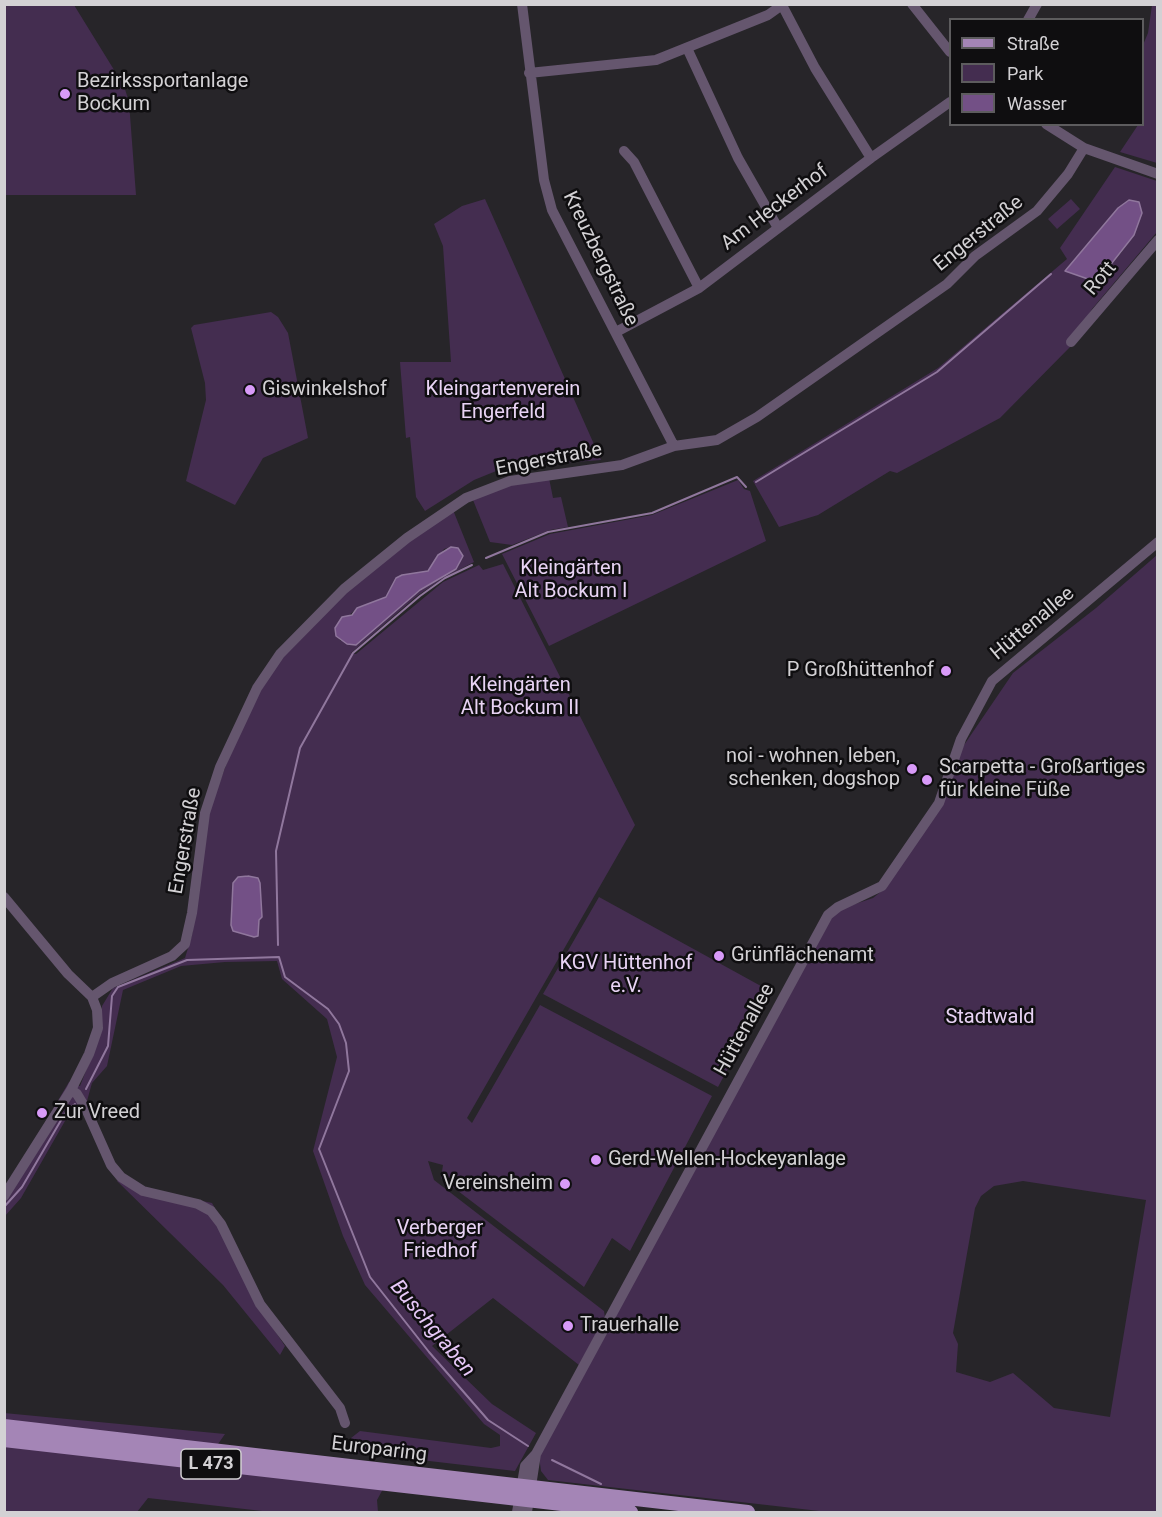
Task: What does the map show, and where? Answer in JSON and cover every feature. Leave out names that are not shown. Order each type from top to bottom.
[{"type":"main road","name":"Europaring","points":[[4,1426],[524,1500],[748,1512]]},
{"type":"main road","name":"Europaring","points":[[4,1440],[631,1512]]},
{"type":"street","name":"Kreuzbergstraße","points":[[522,4],[544,180],[552,210],[674,446]]},
{"type":"street","points":[[912,4],[949,50]]},
{"type":"street","points":[[1029,18],[1037,4]]},
{"type":"street","points":[[529,73],[656,60],[768,15],[782,5],[815,68],[871,158]]},
{"type":"street","points":[[687,48],[738,158],[778,228]]},
{"type":"street","name":"Am Heckerhof","points":[[616,332],[699,288],[871,158],[949,103]]},
{"type":"street","points":[[1049,126],[1084,148],[1158,174]]},
{"type":"street","name":"Engerstraße","points":[[92,997],[112,983],[172,956],[185,944],[192,913],[205,813],[220,766],[257,688],[280,654],[344,589],[414,532],[466,498],[510,481],[622,465],[674,446],[717,440],[757,417],[947,284],[975,256],[1037,211],[1068,174],[1084,148]]},
{"type":"street","points":[[624,151],[634,162],[699,288]]},
{"type":"street","name":"Rott","points":[[1071,342],[1158,240]]},
{"type":"street","name":"Hüttenallee","points":[[524,1500],[525,1466],[536,1454],[828,915],[838,907],[882,886],[939,803],[961,739],[993,681],[1158,542]]},
{"type":"street","points":[[4,897],[68,974],[92,997],[97,1010],[98,1028],[89,1054],[71,1090],[4,1196]]},
{"type":"street","points":[[71,1090],[77,1094],[86,1109],[111,1165],[121,1177],[142,1191],[198,1204],[211,1211],[221,1224],[260,1304],[340,1408],[345,1423]]},
{"type":"green space","name":"Bezirkssportanlage Bockum","points":[[4,5],[74,5],[124,86],[129,102],[136,195],[5,195]]},
{"type":"green space","points":[[1152,5],[1158,5],[1157,163],[1120,152],[1137,126],[1144,126],[1144,43],[1148,33]]},
{"type":"green space","points":[[1115,167],[1157,181],[1157,232],[1092,309],[1072,345],[1000,418],[897,473],[890,471],[818,515],[779,527],[753,481],[938,368],[1067,259],[1060,248]],"holes":[[[1118,208],[1134,235],[1101,277],[1088,279],[1066,271]]]},
{"type":"green space","name":"Kleingartenverein Engerfeld","points":[[485,199],[601,460],[506,467],[474,480],[425,511],[416,497],[410,437],[406,438],[400,362],[451,362],[443,246],[434,224],[462,206]]},
{"type":"green space","points":[[1071,199],[1080,209],[1057,229],[1048,219]]},
{"type":"green space","points":[[271,312],[278,317],[288,333],[308,438],[263,458],[235,505],[186,481],[206,400],[205,383],[191,328],[194,325]]},
{"type":"green space","points":[[549,478],[553,498],[561,497],[568,527],[550,530],[512,545],[490,542],[473,500],[512,484]]},
{"type":"green space","name":"Kleingärten Alt Bockum I","points":[[738,480],[744,489],[750,491],[766,541],[549,646],[502,554],[550,534],[652,515]]},
{"type":"green space","points":[[453,510],[474,562],[445,577],[417,596],[351,653],[356,654],[443,582],[479,565],[483,570],[503,564],[635,825],[467,1118],[472,1123],[540,1005],[712,1096],[630,1251],[612,1238],[584,1287],[441,1178],[443,1165],[428,1161],[434,1180],[604,1311],[605,1318],[579,1365],[493,1298],[432,1346],[492,1404],[536,1433],[515,1471],[352,1452],[351,1438],[360,1431],[491,1448],[500,1446],[500,1435],[484,1424],[365,1285],[343,1236],[313,1151],[337,1057],[327,1019],[282,979],[277,961],[181,966],[123,990],[107,1066],[92,1083],[87,1101],[65,1121],[21,1198],[5,1216],[5,1190],[69,1082],[80,1086],[102,1030],[102,1006],[113,988],[185,958],[192,935],[209,809],[245,717],[280,658],[354,585],[428,526]],"holes":[[[458,548],[448,573],[341,641],[336,636],[335,628],[357,608],[386,597],[396,578],[428,571],[444,549]]]},
{"type":"green space","name":"Stadtwald","points":[[1157,555],[1157,1512],[828,1512],[548,1480],[541,1471],[539,1456],[834,911],[873,898],[883,890],[944,801],[962,748],[1013,673],[1096,608]],"holes":[[[1023,1181],[1146,1200],[1110,1417],[1054,1408],[1013,1373],[990,1382],[956,1372],[958,1344],[953,1333],[975,1208],[981,1196],[994,1186]]]},
{"type":"green space","name":"KGV Hüttenhof e.V.","points":[[599,897],[770,991],[718,1087],[543,994]]},
{"type":"green space","points":[[126,1178],[144,1189],[212,1203],[226,1228],[250,1294],[285,1346],[280,1355],[223,1285],[117,1181]]},
{"type":"green space","points":[[4,1413],[225,1434],[202,1467],[383,1489],[377,1500],[378,1512],[271,1512],[148,1498],[137,1512],[5,1512]]},
{"type":"water","points":[[1129,200],[1139,202],[1142,213],[1134,235],[1101,277],[1088,279],[1065,271],[1118,208]]},
{"type":"water","points":[[451,547],[458,548],[463,556],[456,569],[420,590],[356,645],[347,644],[336,636],[335,628],[342,617],[352,615],[357,608],[386,597],[396,578],[428,571],[438,555]]},
{"type":"water","points":[[238,877],[258,878],[260,883],[262,917],[259,920],[258,936],[254,937],[233,931],[231,925],[233,883]]},
{"type":"waterway","points":[[756,482],[937,372],[1051,274]]},
{"type":"waterway","points":[[486,558],[548,532],[652,513],[737,477],[746,487]]},
{"type":"waterway","points":[[278,945],[276,851],[300,748],[353,653],[420,596],[445,578],[472,565]]},
{"type":"waterway","name":"Buschgraben","points":[[86,1089],[108,1046],[112,996],[118,987],[187,960],[279,957],[285,977],[328,1009],[339,1024],[346,1043],[349,1071],[319,1149],[370,1277],[429,1352],[488,1420],[528,1446]]},
{"type":"waterway","points":[[4,1207],[22,1187],[67,1110],[75,1104]]},
{"type":"waterway","name":"Buschgraben","points":[[552,1460],[601,1484]]},
{"type":"place","name":"Bezirkssportanlage Bockum","points":[[65,94]]},
{"type":"place","name":"Giswinkelshof","points":[[250,390]]},
{"type":"place","name":"P Großhüttenhof","points":[[946,671]]},
{"type":"place","name":"noi - wohnen, leben, schenken, dogshop","points":[[912,769]]},
{"type":"place","name":"Scarpetta - Großartiges für kleine Füße","points":[[927,780]]},
{"type":"place","name":"Grünflächenamt","points":[[719,956]]},
{"type":"place","name":"Zur Vreed","points":[[42,1113]]},
{"type":"place","name":"Gerd-Wellen-Hockeyanlage","points":[[596,1160]]},
{"type":"place","name":"Vereinsheim","points":[[565,1184]]},
{"type":"place","name":"Trauerhalle","points":[[568,1326]]},
{"type":"park label","name":"Kleingärten Alt Bockum II","points":[[520,698]]},
{"type":"park label","name":"Verberger Friedhof","points":[[440,1240]]}]
